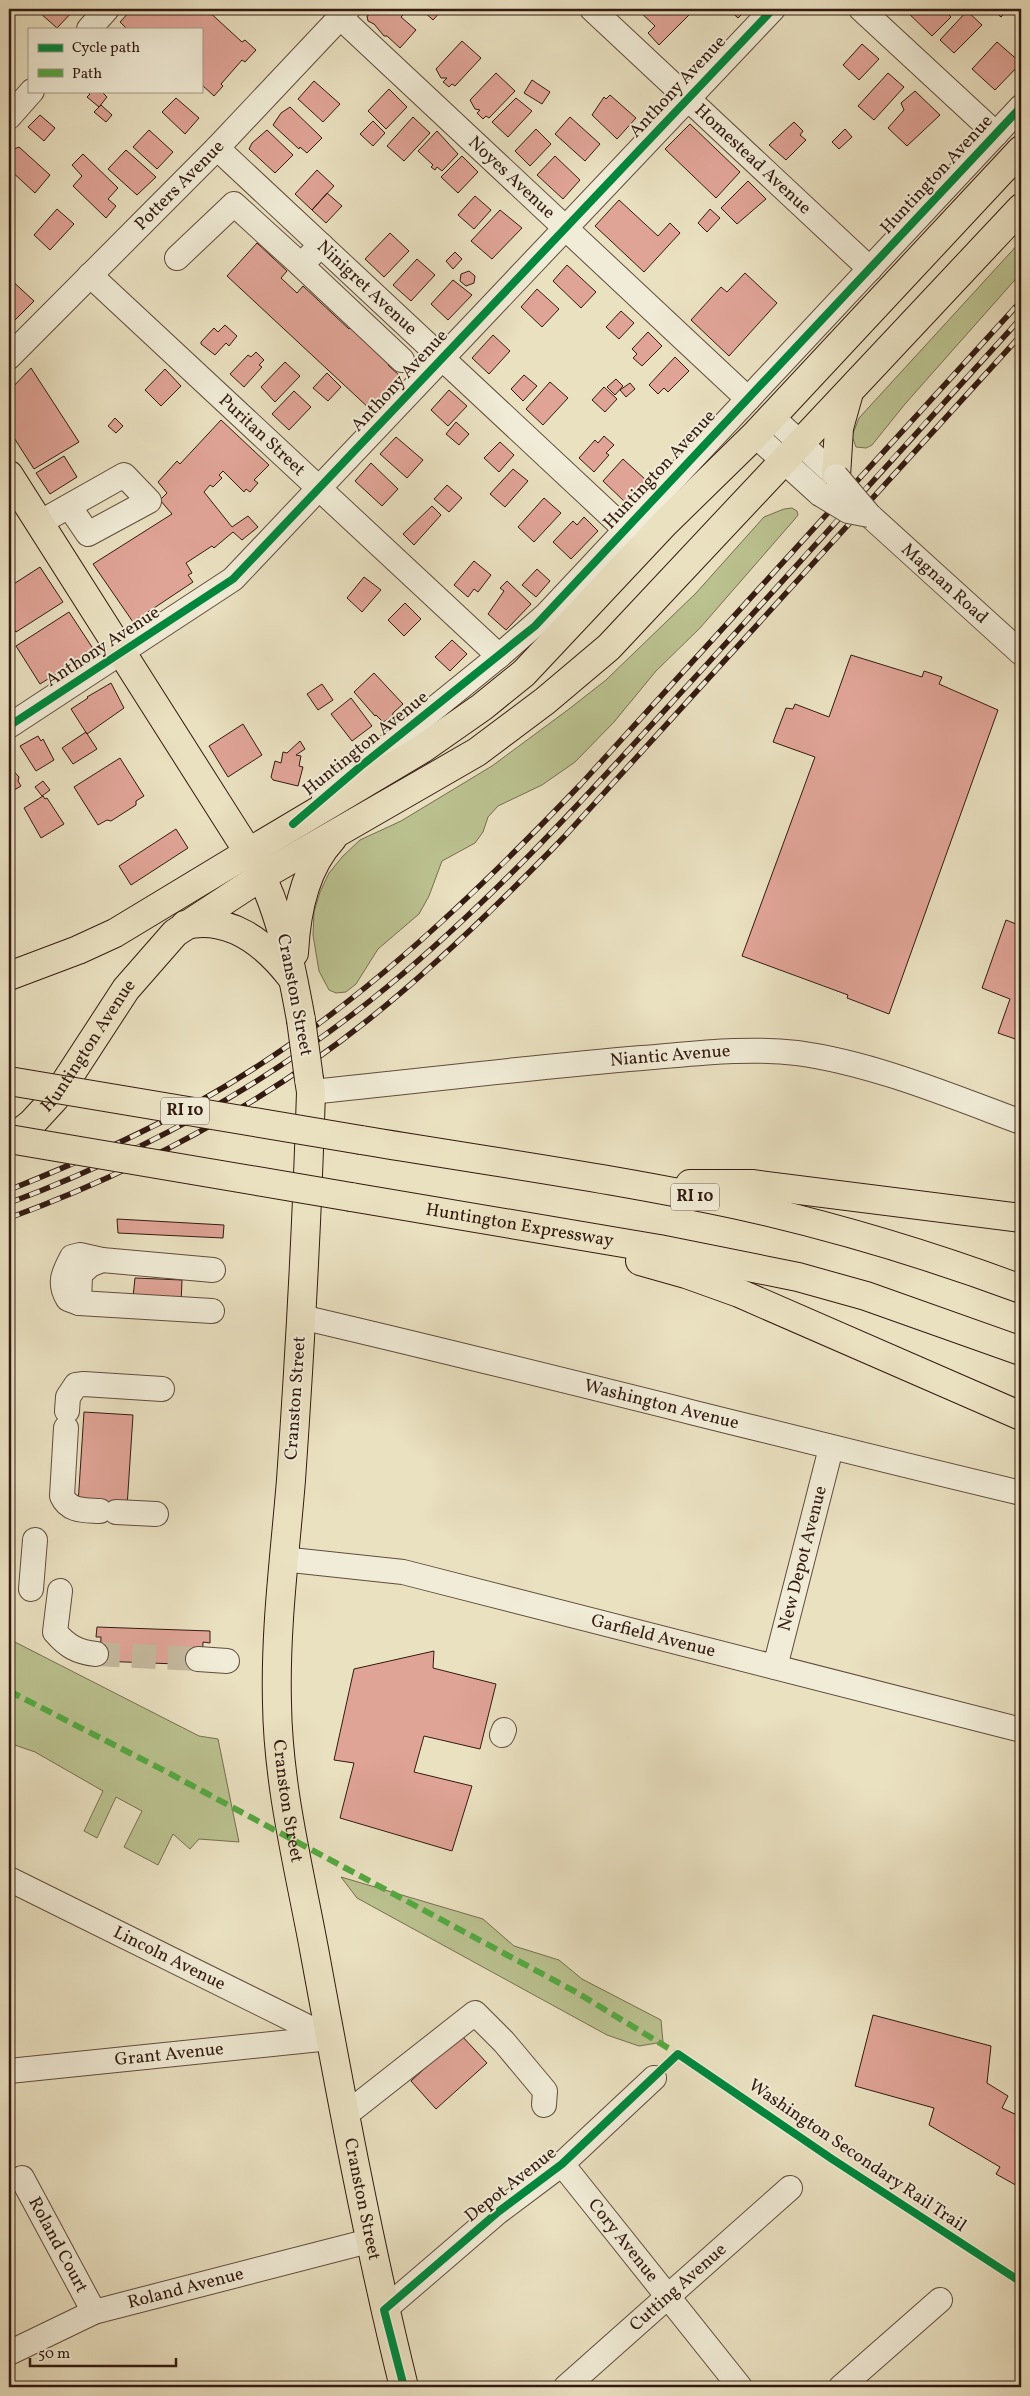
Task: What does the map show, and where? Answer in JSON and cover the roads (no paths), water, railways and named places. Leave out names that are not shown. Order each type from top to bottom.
[{"type":"main road","name":"Huntington Avenue","points":[[9,976],[78,950],[115,933],[293,824],[422,750],[498,695],[537,660],[665,523],[763,426],[1021,150]]},
{"type":"main road","name":"Huntington Avenue","points":[[9,1140],[32,1123],[50,1104],[75,1070],[126,989],[157,951],[186,925],[262,876],[337,835],[478,752],[560,690],[635,621],[1021,208]]},
{"type":"main road","points":[[828,485],[839,428],[850,392]]},
{"type":"main road","name":"Cranston Street","points":[[9,475],[249,852],[262,876],[280,924],[293,979],[310,1086],[307,1220],[290,1484],[282,1559],[276,1701],[280,1749],[300,1882],[369,2241],[404,2387]]},
{"type":"main road","points":[[293,979],[296,928],[307,884],[318,858],[337,835]]},
{"type":"main road","points":[[186,925],[208,922],[238,930],[269,952],[293,979]]},
{"type":"main road","name":"RI 10","points":[[9,1081],[633,1184],[757,1210],[831,1228],[908,1250],[1021,1289]]},
{"type":"main road","name":"Huntington Expressway","points":[[9,1140],[695,1255],[798,1277],[882,1302],[1021,1351]]},
{"type":"main road","points":[[633,1184],[752,1184],[1021,1218]]},
{"type":"main road","points":[[450,1213],[629,1258],[713,1283],[801,1319],[1021,1416]]},
{"type":"street","points":[[90,28],[107,9]]},
{"type":"street","name":"Homestead Avenue","points":[[592,9],[870,269]]},
{"type":"street","name":"Anthony Avenue","points":[[9,726],[233,579],[773,9]]},
{"type":"street","points":[[861,9],[996,134]]},
{"type":"street","name":"Potters Avenue","points":[[9,357],[217,148],[344,13]]},
{"type":"street","name":"Noyes Avenue","points":[[344,13],[566,228],[748,399]]},
{"type":"street","points":[[9,117],[31,92]]},
{"type":"street","name":"Huntington Avenue","points":[[293,824],[499,656],[547,614],[1021,107]]},
{"type":"street","name":"Ninigret Avenue","points":[[217,148],[626,530]]},
{"type":"street","points":[[177,258],[234,204],[364,322],[402,360]]},
{"type":"street","points":[[301,265],[321,245]]},
{"type":"street","name":"Puritan Street","points":[[90,275],[499,656]]},
{"type":"street","points":[[364,322],[382,302]]},
{"type":"street","name":"Magnan Road","points":[[763,426],[828,485],[848,511],[869,515],[1021,653]]},
{"type":"street","points":[[39,523],[69,506]]},
{"type":"street","name":"Niantic Avenue","points":[[310,1086],[596,1062],[755,1051],[797,1054],[835,1061],[930,1088],[1021,1122]]},
{"type":"street","points":[[212,1311],[79,1303],[80,1274],[90,1265],[102,1260],[213,1270]]},
{"type":"street","name":"Washington Avenue","points":[[301,1317],[476,1358],[831,1448],[1021,1493]]},
{"type":"street","points":[[156,1514],[72,1508],[65,1503],[62,1496],[68,1397],[76,1385],[162,1389]]},
{"type":"street","name":"New Depot Avenue","points":[[775,1667],[831,1448]]},
{"type":"street","points":[[31,1588],[35,1540]]},
{"type":"street","name":"Garfield Avenue","points":[[282,1559],[403,1572],[1021,1730]]},
{"type":"street","points":[[60,1591],[56,1632],[67,1645],[82,1653],[96,1654]]},
{"type":"street","points":[[198,1659],[227,1661]]},
{"type":"street","name":"Lincoln Avenue","points":[[9,1879],[330,2038]]},
{"type":"street","points":[[344,2116],[475,2013],[534,2076],[545,2091],[544,2105]]},
{"type":"street","name":"Grant Avenue","points":[[9,2071],[330,2038]]},
{"type":"street","name":"Depot Avenue","points":[[384,2310],[498,2212],[562,2164],[654,2078]]},
{"type":"street","name":"Cory Avenue","points":[[562,2164],[740,2387]]},
{"type":"street","name":"Roland Court","points":[[22,2178],[94,2312]]},
{"type":"street","name":"Cutting Avenue","points":[[566,2387],[790,2188]]},
{"type":"street","name":"Roland Avenue","points":[[9,2353],[94,2312],[369,2241]]},
{"type":"street","points":[[841,2387],[940,2300]]},
{"type":"tunnel","points":[[96,1654],[198,1659]]},
{"type":"railway","points":[[9,1190],[106,1149],[154,1126],[254,1069],[305,1034],[402,957],[493,873],[581,784],[1021,301]]},
{"type":"railway","points":[[9,1203],[110,1161],[159,1137],[254,1083],[344,1021],[430,950],[473,911],[554,830],[1021,318]]},
{"type":"railway","points":[[9,1218],[104,1179],[151,1157],[241,1108],[327,1051],[394,999],[493,908],[564,837],[1021,335]]}]
